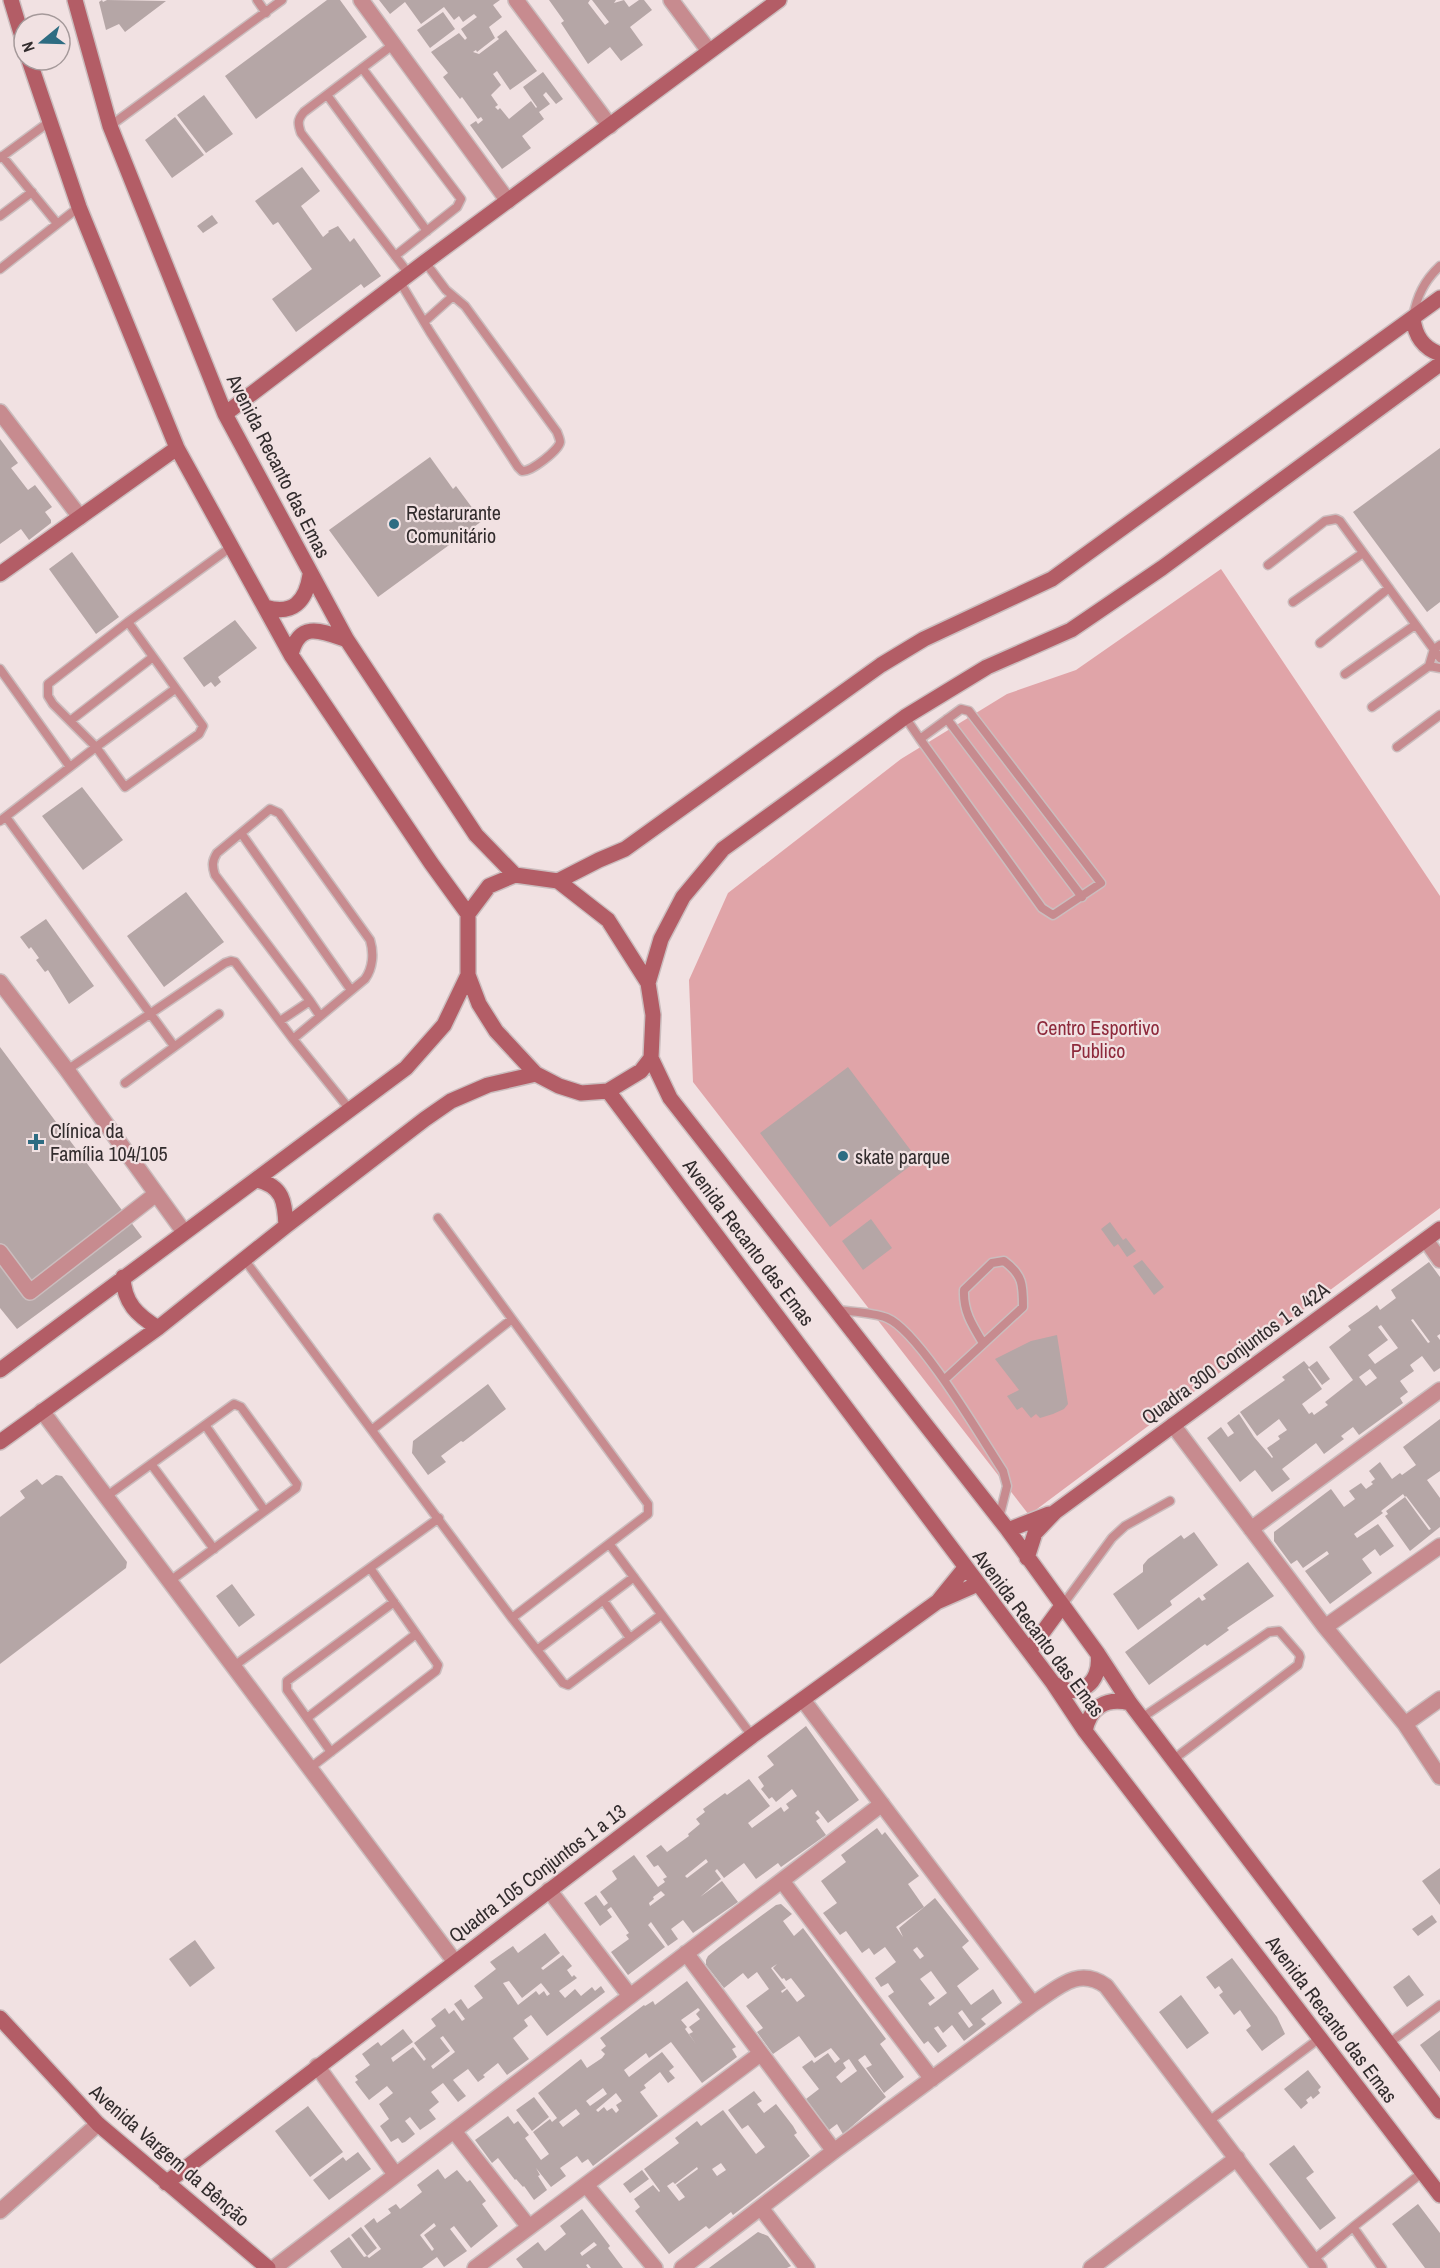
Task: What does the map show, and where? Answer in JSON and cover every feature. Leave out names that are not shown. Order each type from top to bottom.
[{"type":"main road","points":[[225,414],[425,262],[779,0]]},
{"type":"main road","name":"Avenida Recanto das Emas","points":[[73,3],[110,126],[225,414],[347,640],[476,835],[515,875]]},
{"type":"main road","points":[[33,72],[79,207],[177,448],[291,655],[468,914],[468,975],[479,1004],[496,1031],[536,1074],[559,1086],[581,1093],[608,1091],[641,1071],[651,1058],[652,1015],[648,983],[661,939],[683,897],[723,849],[905,717],[987,667],[1071,630],[1162,568],[1440,364]]},
{"type":"main road","points":[[558,881],[626,849],[881,665],[924,639],[1052,579],[1440,298]]},
{"type":"main road","points":[[1413,318],[1418,337],[1424,345],[1440,354]]},
{"type":"main road","points":[[0,574],[177,448]]},
{"type":"main road","points":[[265,608],[275,610],[299,602],[308,591],[310,575]]},
{"type":"main road","points":[[291,655],[293,644],[299,635],[312,630],[347,640]]},
{"type":"main road","points":[[468,914],[489,885],[515,875],[558,881],[608,920],[648,983]]},
{"type":"main road","points":[[0,1370],[406,1068],[444,1025],[468,975]]},
{"type":"main road","name":"Avenida Recanto das Emas","points":[[651,1058],[670,1098],[1003,1524],[1098,1654],[1130,1703],[1143,1717],[1440,2111]]},
{"type":"main road","points":[[0,1442],[158,1328],[286,1226],[451,1101],[488,1085],[536,1074]]},
{"type":"main road","name":"Avenida Recanto das Emas","points":[[608,1091],[1053,1683],[1086,1731],[1440,2195]]},
{"type":"main road","points":[[257,1180],[272,1185],[278,1191],[284,1206],[286,1226]]},
{"type":"main road","name":"Quadra 300 Conjuntos 1 a 42A","points":[[1027,1558],[1035,1533],[1055,1512],[1440,1229]]},
{"type":"main road","points":[[123,1277],[123,1288],[128,1302],[139,1317],[158,1328]]},
{"type":"main road","name":"Quadra 300 Conjuntos 1 a 42A","points":[[1003,1524],[1055,1512]]},
{"type":"main road","name":"Quadra 105 Conjuntos 1 a 13","points":[[937,1602],[965,1568]]},
{"type":"main road","name":"Quadra 105 Conjuntos 1 a 13","points":[[166,2183],[752,1736],[937,1602],[978,1584]]},
{"type":"main road","points":[[1029,1652],[1062,1606]]},
{"type":"main road","points":[[1053,1683],[1061,1689],[1072,1691],[1082,1689],[1097,1675],[1098,1654]]},
{"type":"main road","points":[[1086,1731],[1088,1719],[1100,1705],[1118,1700],[1130,1703]]},
{"type":"main road","name":"Avenida Vargem da Bênção","points":[[0,2018],[98,2124],[268,2268]]},
{"type":"street","points":[[361,0],[508,201]]},
{"type":"street","points":[[516,0],[610,126]]},
{"type":"street","points":[[671,0],[709,51]]},
{"type":"street","points":[[0,413],[80,517]]},
{"type":"street","points":[[0,982],[184,1232]]},
{"type":"street","points":[[0,1252],[30,1292],[156,1194]]},
{"type":"street","points":[[1425,1239],[1440,1260]]},
{"type":"street","points":[[1251,1528],[1440,1390]]},
{"type":"street","points":[[42,1411],[455,1962]]},
{"type":"street","points":[[1173,1425],[1325,1627],[1405,1724],[1440,1777]]},
{"type":"street","points":[[1325,1627],[1440,1546]]},
{"type":"street","points":[[1405,1724],[1440,1699]]},
{"type":"street","points":[[803,1700],[1033,2004]]},
{"type":"street","points":[[274,2268],[882,1804]]},
{"type":"street","points":[[782,1881],[932,2079]]},
{"type":"street","points":[[549,1890],[630,1996]]},
{"type":"street","points":[[686,1953],[834,2151]]},
{"type":"street","points":[[682,2268],[834,2151],[1033,2004],[1075,1978],[1084,1977],[1096,1979],[1106,1986],[1316,2264]]},
{"type":"street","points":[[475,2268],[494,2263],[529,2227],[760,2054]]},
{"type":"street","points":[[317,2066],[395,2174]]},
{"type":"street","points":[[0,2211],[98,2124]]},
{"type":"street","points":[[454,2131],[529,2227]]},
{"type":"street","points":[[1094,2267],[1237,2158]]},
{"type":"street","points":[[586,2185],[655,2268]]},
{"type":"street","points":[[761,2208],[807,2268]]},
{"type":"lane","points":[[257,0],[266,13]]},
{"type":"lane","points":[[110,126],[282,0]]},
{"type":"lane","points":[[393,44],[298,118],[298,124],[301,133],[395,256],[424,322],[518,467],[522,471],[533,469],[558,447],[560,439],[557,432],[465,306],[453,296],[425,262]]},
{"type":"lane","points":[[362,68],[461,199],[457,207],[395,256]]},
{"type":"lane","points":[[327,95],[427,231]]},
{"type":"lane","points":[[49,122],[1,157],[56,222]]},
{"type":"lane","points":[[0,216],[32,192]]},
{"type":"lane","points":[[0,269],[56,222],[79,207]]},
{"type":"lane","points":[[1413,318],[1422,287],[1440,266]]},
{"type":"lane","points":[[424,322],[453,296]]},
{"type":"lane","points":[[1268,565],[1324,521],[1331,519],[1340,521],[1415,625],[1437,647],[1440,658]]},
{"type":"lane","points":[[128,622],[200,721],[202,731],[125,787],[96,747],[69,721],[48,696],[48,684],[128,622],[231,547]]},
{"type":"lane","points":[[1293,602],[1363,553]]},
{"type":"lane","points":[[1320,643],[1389,588]]},
{"type":"lane","points":[[1345,674],[1415,625]]},
{"type":"lane","points":[[1372,707],[1429,666],[1437,647]]},
{"type":"lane","points":[[69,721],[153,657]]},
{"type":"lane","points":[[1429,666],[1440,668]]},
{"type":"lane","points":[[0,669],[3,679],[70,767]]},
{"type":"lane","points":[[174,1046],[3,819],[175,689]]},
{"type":"lane","points":[[905,717],[920,739],[1047,913],[1053,915],[1101,883],[969,711],[961,709],[920,739]]},
{"type":"lane","points":[[1398,747],[1440,715]]},
{"type":"lane","points":[[947,719],[1082,897]]},
{"type":"lane","points":[[293,1039],[365,979],[371,968],[372,953],[370,940],[277,811],[267,810],[214,857],[213,868],[215,874],[320,1016]]},
{"type":"lane","points":[[241,833],[351,990]]},
{"type":"lane","points":[[67,1070],[231,960],[235,962],[351,1111]]},
{"type":"lane","points":[[280,1021],[310,1001]]},
{"type":"lane","points":[[125,1083],[219,1014]]},
{"type":"lane","points":[[438,1218],[648,1504],[648,1514],[642,1520],[512,1618]]},
{"type":"lane","points":[[244,1259],[563,1683],[568,1685],[661,1615]]},
{"type":"lane","points":[[944,1380],[1023,1307],[1023,1287],[1016,1270],[1004,1261],[992,1263],[964,1290],[963,1305],[969,1321],[983,1343]]},
{"type":"lane","points":[[835,1309],[888,1318],[913,1340],[944,1380],[1003,1471],[1007,1486],[1003,1524]]},
{"type":"lane","points":[[373,1429],[512,1319]]},
{"type":"lane","points":[[106,1496],[234,1404],[241,1407],[297,1484],[296,1488],[170,1581]]},
{"type":"lane","points":[[205,1425],[265,1511]]},
{"type":"lane","points":[[151,1464],[213,1549]]},
{"type":"lane","points":[[1062,1606],[1112,1538],[1125,1526],[1170,1501]]},
{"type":"lane","points":[[234,1666],[439,1518]]},
{"type":"lane","points":[[609,1545],[752,1736]]},
{"type":"lane","points":[[310,1768],[436,1671],[438,1665],[370,1568]]},
{"type":"lane","points":[[537,1650],[634,1577]]},
{"type":"lane","points":[[603,1600],[630,1638]]},
{"type":"lane","points":[[331,1752],[286,1690],[287,1681],[394,1602]]},
{"type":"lane","points":[[1143,1717],[1269,1632],[1279,1631],[1299,1654],[1298,1665],[1174,1759]]},
{"type":"lane","points":[[307,1718],[416,1634]]},
{"type":"lane","points":[[1389,2043],[1440,2005]]},
{"type":"lane","points":[[1209,2121],[1320,2038]]},
{"type":"lane","points":[[1316,2264],[1353,2227],[1423,2172]]},
{"type":"lane","points":[[1353,2227],[1382,2268]]},
{"type":"green space","name":"Centro Esportivo Publico","points":[[1221,569],[1440,896],[1440,1208],[1029,1515],[693,1082],[689,980],[728,893],[901,759],[1007,694],[1076,670]]},
{"type":"building","points":[[102,0],[103,2],[107,0],[166,1],[125,32],[119,24],[106,30],[99,2]]},
{"type":"building","points":[[327,0],[340,0],[367,37],[256,119],[225,76]]},
{"type":"building","points":[[379,0],[500,0],[493,5],[502,17],[489,27],[495,38],[477,52],[476,50],[473,52],[479,54],[499,39],[497,37],[506,30],[537,71],[510,90],[497,71],[493,74],[501,85],[491,95],[498,105],[495,107],[498,110],[500,108],[509,119],[531,101],[536,108],[523,87],[543,72],[563,99],[556,104],[546,92],[543,95],[550,104],[539,112],[544,119],[522,136],[531,148],[502,169],[470,125],[476,121],[478,124],[483,120],[481,117],[478,119],[443,77],[448,73],[431,52],[459,33],[465,40],[467,38],[461,29],[477,17],[474,14],[463,22],[459,16],[454,20],[444,7],[421,24],[405,2],[390,14]]},
{"type":"building","points":[[549,0],[590,0],[588,3],[605,25],[609,22],[592,0],[616,0],[614,3],[624,0],[629,7],[639,0],[644,0],[652,10],[630,27],[643,45],[621,61],[610,47],[588,64],[561,23],[564,21]]},
{"type":"building","points":[[443,12],[455,29],[430,48],[417,30]]},
{"type":"building","points":[[204,95],[233,134],[206,153],[177,115]]},
{"type":"building","points":[[175,117],[204,155],[172,178],[145,140]]},
{"type":"building","points":[[302,167],[320,191],[301,206],[323,237],[328,231],[338,226],[350,242],[354,238],[381,276],[364,288],[361,284],[296,332],[272,299],[312,269],[278,222],[273,225],[255,201]]},
{"type":"building","points":[[212,215],[218,223],[203,233],[197,226]]},
{"type":"building","points":[[0,439],[18,463],[11,468],[28,490],[35,485],[52,507],[45,512],[51,523],[29,540],[21,529],[0,544]]},
{"type":"building","points":[[1440,448],[1440,602],[1427,612],[1353,512]]},
{"type":"building","points":[[430,457],[453,489],[456,486],[482,521],[378,597],[329,530]]},
{"type":"building","points":[[72,552],[119,617],[96,634],[49,569]]},
{"type":"building","points":[[235,620],[257,648],[218,677],[221,682],[215,687],[211,682],[204,687],[183,658]]},
{"type":"building","points":[[82,787],[123,840],[83,870],[42,816]]},
{"type":"building","points":[[186,892],[224,942],[164,987],[127,936]]},
{"type":"building","points":[[46,919],[94,986],[69,1004],[48,970],[45,972],[36,960],[39,958],[20,937]]},
{"type":"building","name":"Clínica da Família 104/105","points":[[0,1047],[142,1237],[17,1329],[0,1308]]},
{"type":"building","name":"skate parque","points":[[848,1067],[918,1160],[830,1227],[760,1133]]},
{"type":"building","points":[[871,1219],[892,1248],[863,1270],[842,1241]]},
{"type":"building","points":[[1110,1222],[1123,1240],[1126,1238],[1136,1251],[1127,1257],[1118,1244],[1114,1247],[1101,1229]]},
{"type":"building","points":[[1142,1260],[1164,1287],[1154,1295],[1133,1266]]},
{"type":"building","points":[[1429,1262],[1440,1277],[1440,1334],[1437,1336],[1440,1340],[1440,1368],[1434,1372],[1422,1356],[1410,1365],[1414,1371],[1400,1381],[1408,1392],[1400,1398],[1403,1403],[1359,1435],[1353,1427],[1341,1436],[1344,1439],[1324,1454],[1316,1443],[1282,1469],[1290,1479],[1272,1492],[1255,1470],[1240,1482],[1207,1438],[1221,1427],[1228,1437],[1234,1433],[1227,1423],[1239,1414],[1254,1437],[1272,1458],[1267,1448],[1280,1439],[1278,1436],[1287,1430],[1279,1419],[1257,1436],[1240,1412],[1285,1380],[1282,1377],[1304,1361],[1309,1367],[1317,1361],[1330,1379],[1322,1385],[1309,1368],[1322,1389],[1302,1404],[1309,1414],[1312,1412],[1314,1415],[1328,1405],[1325,1402],[1353,1380],[1329,1347],[1351,1330],[1348,1326],[1377,1305],[1380,1310],[1396,1298],[1391,1290]],"holes":[[[1413,1319],[1430,1342],[1428,1343],[1411,1320]],[[1381,1325],[1398,1348],[1375,1364],[1368,1355],[1388,1340],[1378,1327]],[[1370,1369],[1377,1378],[1366,1386],[1359,1377]]]},
{"type":"building","points":[[1057,1335],[1068,1404],[1064,1409],[1053,1414],[1040,1418],[1036,1414],[1031,1418],[1022,1407],[1017,1410],[1007,1396],[1019,1390],[995,1359],[1031,1341]]},
{"type":"building","points":[[488,1384],[506,1409],[441,1456],[446,1462],[428,1475],[412,1453],[413,1441]]},
{"type":"building","points":[[1440,1419],[1440,1471],[1427,1480],[1440,1498],[1440,1527],[1410,1551],[1385,1516],[1388,1514],[1386,1511],[1405,1497],[1403,1494],[1381,1511],[1383,1513],[1354,1534],[1357,1538],[1378,1524],[1394,1546],[1380,1556],[1375,1549],[1362,1559],[1372,1573],[1330,1604],[1305,1571],[1329,1554],[1327,1551],[1303,1568],[1297,1560],[1291,1564],[1274,1541],[1274,1532],[1331,1489],[1344,1507],[1355,1499],[1349,1491],[1361,1483],[1366,1489],[1373,1484],[1371,1482],[1375,1479],[1369,1471],[1380,1462],[1392,1479],[1400,1473],[1402,1475],[1416,1465],[1403,1447]],"holes":[[[1406,1496],[1431,1529],[1429,1530]]]},
{"type":"building","points":[[56,1475],[62,1476],[127,1562],[126,1568],[0,1664],[0,1517],[25,1498],[20,1491],[37,1479],[42,1485]]},
{"type":"building","points":[[1194,1532],[1218,1565],[1170,1601],[1172,1605],[1138,1630],[1113,1594],[1143,1572],[1143,1565],[1148,1559],[1181,1535],[1184,1539]]},
{"type":"building","points":[[1248,1562],[1274,1596],[1227,1628],[1229,1630],[1207,1646],[1205,1644],[1149,1685],[1125,1652],[1199,1597],[1202,1601],[1206,1599],[1203,1595]]},
{"type":"building","points":[[232,1584],[255,1615],[239,1627],[216,1596]]},
{"type":"building","points":[[806,1726],[859,1800],[828,1823],[818,1810],[815,1813],[820,1818],[816,1821],[826,1835],[781,1867],[778,1863],[756,1879],[744,1863],[724,1878],[717,1869],[715,1871],[721,1879],[700,1897],[722,1881],[738,1902],[693,1933],[683,1920],[671,1929],[678,1939],[668,1946],[651,1922],[648,1925],[665,1947],[628,1975],[611,1952],[629,1939],[626,1935],[629,1933],[611,1907],[607,1910],[612,1917],[600,1926],[584,1903],[596,1895],[604,1906],[608,1903],[600,1892],[617,1879],[612,1871],[634,1855],[658,1887],[665,1882],[663,1879],[667,1877],[658,1865],[654,1867],[646,1856],[661,1845],[667,1852],[689,1836],[688,1834],[700,1824],[696,1819],[705,1812],[703,1809],[749,1779],[770,1806],[748,1823],[752,1828],[781,1807],[784,1812],[789,1808],[786,1804],[797,1796],[792,1789],[776,1802],[772,1797],[769,1799],[761,1789],[764,1786],[758,1777],[774,1765],[767,1756]],"holes":[[[706,1859],[708,1862],[687,1878],[685,1876]],[[661,1891],[665,1895],[650,1906],[649,1903],[654,1899],[653,1897]]]},
{"type":"building","points":[[877,1828],[882,1835],[885,1832],[919,1876],[908,1884],[924,1907],[896,1927],[903,1937],[899,1928],[935,1898],[969,1941],[962,1947],[979,1969],[957,1986],[971,2005],[993,1989],[1002,2003],[981,2019],[986,2024],[964,2041],[952,2025],[943,2033],[938,2026],[934,2028],[947,2046],[938,2053],[928,2041],[924,2044],[888,1996],[894,1992],[888,1983],[881,1987],[875,1978],[896,1962],[885,1947],[874,1955],[869,1948],[862,1953],[846,1931],[840,1935],[823,1913],[837,1903],[821,1881],[846,1862],[841,1855]],"holes":[[[917,1947],[924,1956],[920,1959],[913,1950]],[[931,1971],[947,1993],[930,2006],[928,2003],[935,1998],[920,1979]],[[962,2010],[973,2025],[969,2028],[958,2013]]]},
{"type":"building","points":[[1440,1868],[1440,1905],[1422,1881]]},
{"type":"building","points":[[781,1904],[792,1914],[783,1921],[794,1936],[803,1928],[886,2039],[880,2044],[904,2077],[884,2093],[866,2068],[872,2065],[865,2055],[858,2060],[886,2097],[843,2134],[837,2124],[829,2130],[806,2099],[819,2089],[802,2067],[812,2060],[814,2063],[828,2053],[835,2063],[840,2059],[831,2048],[815,2058],[799,2036],[773,2054],[757,2032],[763,2028],[746,2006],[769,1989],[757,1972],[748,1979],[743,1973],[724,1988],[706,1965],[708,1956],[776,1905]],"holes":[[[777,1964],[773,1968],[782,1979],[786,1981],[791,1978],[805,1996],[797,2002],[787,1989],[782,1993],[781,1991],[786,1988],[771,1968]],[[849,2059],[857,2071],[841,2083],[836,2077],[846,2068],[843,2063]]]},
{"type":"building","points":[[1432,1915],[1437,1922],[1418,1936],[1412,1929]]},
{"type":"building","points":[[545,1933],[560,1953],[541,1968],[543,1970],[563,1955],[572,1966],[567,1970],[572,1977],[574,1975],[577,1978],[559,1991],[565,1998],[575,1989],[581,1996],[592,1987],[595,1991],[601,1986],[605,1992],[547,2036],[531,2015],[524,2020],[528,2026],[513,2038],[529,2059],[507,2075],[498,2063],[478,2082],[468,2069],[453,2080],[466,2096],[458,2102],[443,2083],[431,2092],[439,2102],[429,2110],[436,2119],[420,2130],[410,2117],[405,2121],[415,2134],[402,2143],[398,2138],[391,2142],[380,2126],[389,2119],[379,2104],[393,2093],[387,2086],[369,2100],[355,2082],[358,2080],[355,2076],[370,2065],[362,2054],[378,2042],[381,2046],[403,2029],[413,2042],[391,2058],[393,2062],[413,2047],[424,2061],[426,2059],[414,2043],[436,2026],[431,2019],[445,2008],[449,2014],[454,2010],[462,2021],[465,2019],[454,2004],[461,1999],[468,2009],[483,1998],[474,1986],[496,1969],[490,1962],[513,1946],[518,1953]],"holes":[[[509,1981],[522,1998],[541,1983],[550,1994],[547,1996],[544,1991],[539,1995],[536,1991],[518,2005],[503,1983]],[[443,2036],[455,2052],[433,2069],[431,2066],[450,2051],[440,2038]]]},
{"type":"building","points":[[195,1940],[215,1968],[190,1987],[169,1959]]},
{"type":"building","points":[[1232,1958],[1277,2017],[1285,2034],[1262,2051],[1246,2030],[1251,2026],[1240,2010],[1234,2015],[1219,1995],[1223,1992],[1219,1986],[1215,1989],[1206,1977]]},
{"type":"building","points":[[1409,1975],[1424,1995],[1407,2007],[1393,1987]]},
{"type":"building","points":[[687,1981],[736,2047],[732,2049],[737,2057],[702,2083],[671,2042],[649,2058],[646,2053],[624,2070],[629,2077],[662,2052],[674,2067],[669,2071],[675,2078],[668,2083],[660,2072],[644,2085],[646,2088],[640,2092],[658,2116],[593,2166],[588,2159],[582,2163],[577,2156],[560,2168],[566,2176],[551,2187],[536,2168],[547,2190],[534,2200],[498,2158],[492,2163],[475,2140],[508,2116],[514,2124],[518,2121],[529,2135],[525,2138],[541,2160],[549,2154],[533,2132],[550,2119],[552,2122],[557,2118],[538,2093],[581,2059],[587,2068],[602,2058],[605,2054],[601,2050],[606,2046],[600,2038],[644,2005],[653,2001],[655,2005]],"holes":[[[698,2008],[700,2010],[696,2014],[700,2019],[689,2027],[693,2032],[689,2034],[696,2044],[685,2029],[687,2027],[681,2020]],[[603,2088],[607,2094],[590,2106],[586,2101]],[[616,2093],[622,2101],[616,2105],[619,2110],[616,2113],[612,2108],[607,2111],[604,2107],[598,2112],[596,2110]],[[576,2109],[580,2114],[563,2127],[559,2122]]]},
{"type":"building","points":[[1181,1995],[1209,2033],[1187,2049],[1159,2012]]},
{"type":"building","points":[[1440,2030],[1440,2072],[1420,2045]]},
{"type":"building","points":[[1308,2070],[1321,2087],[1318,2090],[1320,2093],[1313,2099],[1311,2096],[1306,2100],[1308,2103],[1301,2109],[1284,2089]]},
{"type":"building","points":[[754,2091],[762,2101],[757,2104],[764,2113],[776,2104],[793,2126],[797,2133],[794,2135],[810,2156],[733,2215],[731,2212],[709,2229],[706,2226],[669,2254],[635,2211],[640,2207],[634,2199],[653,2185],[660,2191],[644,2169],[679,2143],[675,2138],[697,2121],[701,2126],[723,2110],[756,2154],[765,2147],[748,2125],[742,2129],[728,2110]],"holes":[[[721,2163],[726,2170],[717,2176],[712,2169]],[[697,2167],[698,2169],[676,2185],[685,2197],[679,2201],[667,2186],[673,2182],[675,2184]]]},
{"type":"building","points":[[534,2097],[549,2117],[532,2131],[516,2110]]},
{"type":"building","points":[[308,2106],[343,2152],[310,2177],[275,2131]]},
{"type":"building","points":[[1294,2145],[1314,2172],[1306,2178],[1336,2218],[1320,2230],[1269,2164]]},
{"type":"building","points":[[358,2152],[371,2169],[329,2200],[313,2180],[343,2157],[346,2161]]},
{"type":"building","points":[[438,2169],[445,2179],[457,2170],[467,2182],[470,2180],[486,2201],[482,2204],[498,2226],[471,2248],[454,2226],[450,2229],[467,2251],[444,2267],[437,2257],[422,2268],[342,2268],[330,2251],[349,2237],[364,2257],[369,2258],[381,2249],[364,2226],[374,2218],[377,2223],[391,2213],[388,2209],[396,2204],[400,2209],[404,2206],[422,2192],[417,2185]],"holes":[[[434,2223],[436,2226],[424,2235],[434,2249],[432,2251],[420,2235]]]},
{"type":"building","points":[[642,2170],[649,2179],[630,2193],[623,2184]]},
{"type":"building","points":[[1418,2204],[1440,2233],[1440,2268],[1425,2268],[1392,2224]]},
{"type":"building","points":[[582,2209],[610,2246],[608,2248],[623,2268],[591,2268],[588,2264],[586,2265],[588,2268],[523,2268],[516,2259],[538,2242],[545,2251],[566,2234],[560,2226]],"holes":[[[594,2242],[597,2245],[582,2256],[580,2253]]]},
{"type":"building","points":[[361,2227],[377,2248],[367,2256],[351,2235]]},
{"type":"building","points":[[758,2232],[768,2236],[791,2266],[787,2268],[709,2268]]},
{"type":"place","name":"Restarurante Comunitário","points":[[394,524]]},
{"type":"place","name":"Clínica da Família 104/105","points":[[36,1142]]},
{"type":"place","name":"skate parque","points":[[843,1156]]}]
